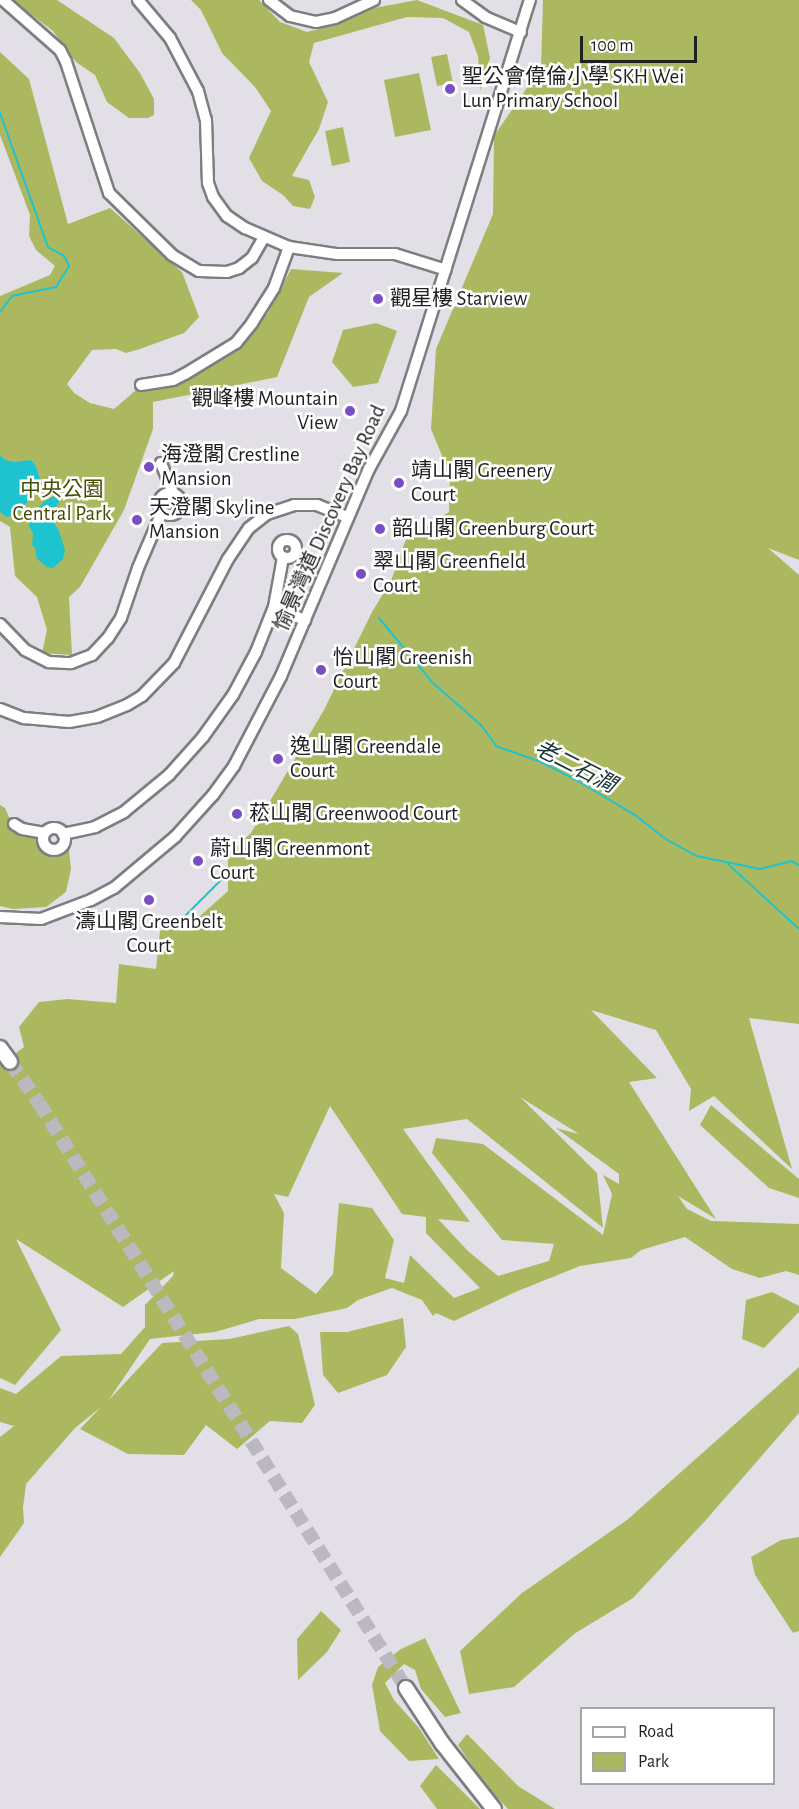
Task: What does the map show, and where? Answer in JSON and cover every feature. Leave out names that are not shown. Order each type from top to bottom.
[{"type":"main road","points":[[0,1048],[10,1062]]},
{"type":"main road","points":[[406,1688],[447,1749],[494,1809]]},
{"type":"street","points":[[3,0],[60,50],[66,62],[108,193],[172,255],[199,271],[227,272],[239,268],[252,258],[264,237]]},
{"type":"street","points":[[138,0],[170,38],[198,91],[206,120],[207,176],[213,198],[232,220],[288,247],[337,255],[395,254],[446,270]]},
{"type":"street","points":[[269,0],[290,16],[316,22],[335,18],[374,0]]},
{"type":"street","points":[[462,0],[485,17],[521,32]]},
{"type":"street","name":"愉景灣道 Discovery Bay Road","points":[[0,917],[41,919],[91,900],[126,879],[175,837],[213,795],[234,766],[270,698],[377,452],[401,411],[530,0]]},
{"type":"street","points":[[141,386],[172,380],[186,374],[236,344],[274,288],[288,247]]},
{"type":"street","points":[[161,463],[173,493],[180,501],[180,508],[172,515],[162,512],[159,506],[161,497],[173,493]]},
{"type":"street","points":[[0,709],[24,718],[69,722],[98,717],[127,705],[149,690],[174,663],[228,559],[249,528],[267,514],[294,505],[317,505],[347,517]]},
{"type":"street","points":[[0,624],[25,650],[49,662],[71,663],[92,655],[108,638],[121,618],[138,568],[162,512]]},
{"type":"street","points":[[14,824],[22,829],[45,833],[54,828],[63,834],[95,827],[124,812],[149,792],[186,756],[219,716],[241,681],[274,608],[283,557]]},
{"type":"street","points":[[274,608],[305,620]]},
{"type":"street","points":[[45,833],[44,844],[53,850],[59,849],[64,844],[63,834]]},
{"type":"green space","points":[[12,0],[57,0],[114,38],[140,73],[154,99],[154,115],[148,118],[129,118],[107,102],[95,75],[76,62],[53,31]]},
{"type":"green space","points":[[191,0],[259,0],[280,22],[307,32],[334,25],[374,8],[417,0],[483,25],[490,58],[480,91],[478,56],[469,32],[443,18],[407,17],[314,43],[309,62],[328,102],[319,129],[292,176],[309,180],[315,197],[310,209],[293,206],[283,195],[262,181],[249,158],[271,111],[255,87],[222,53],[201,10]]},
{"type":"green space","points":[[543,0],[799,0],[799,560],[768,548],[799,575],[799,1024],[749,1018],[792,1169],[714,1096],[689,1111],[691,1089],[656,1030],[591,1010],[657,1078],[629,1082],[716,1219],[678,1196],[687,1209],[711,1221],[799,1224],[799,1275],[786,1271],[760,1278],[732,1269],[685,1237],[641,1250],[631,1258],[580,1266],[513,1293],[454,1321],[436,1313],[433,1316],[422,1300],[392,1288],[358,1300],[347,1308],[295,1319],[259,1319],[215,1332],[150,1339],[108,1401],[162,1343],[229,1339],[289,1326],[298,1334],[315,1405],[302,1423],[270,1421],[237,1449],[206,1425],[184,1455],[128,1454],[80,1429],[101,1407],[75,1428],[26,1484],[24,1523],[0,1557],[0,1437],[14,1426],[0,1422],[0,1388],[16,1394],[61,1356],[121,1354],[145,1327],[145,1305],[173,1276],[174,1271],[123,1307],[16,1239],[61,1330],[15,1385],[0,1378],[0,1065],[24,1047],[19,1027],[39,1002],[67,999],[116,1003],[119,964],[156,969],[160,931],[199,917],[228,891],[228,860],[235,848],[251,833],[324,710],[372,612],[391,581],[406,539],[449,512],[450,475],[431,429],[436,349],[493,214],[494,136],[541,67]],"holes":[[[520,1097],[579,1134],[556,1128],[619,1174],[619,1184],[603,1175],[612,1194],[603,1235],[483,1144],[436,1138],[432,1153],[502,1240],[554,1244],[549,1261],[498,1276],[468,1251],[438,1219],[470,1222],[403,1129],[467,1119],[603,1228],[597,1173]],[[330,1106],[402,1214],[426,1217],[426,1233],[480,1288],[454,1298],[410,1255],[404,1283],[385,1278],[394,1240],[372,1208],[339,1203],[333,1274],[316,1294],[281,1268],[284,1213],[274,1194],[288,1197]]]},
{"type":"green space","name":"中央公園 Central Park","points":[[0,52],[29,79],[68,224],[110,208],[182,272],[199,317],[184,333],[140,349],[126,353],[116,349],[92,350],[67,384],[74,393],[90,403],[114,409],[135,391],[154,389],[209,368],[237,350],[268,313],[291,269],[343,273],[309,297],[277,377],[153,402],[153,429],[124,510],[80,587],[69,597],[72,655],[42,653],[47,630],[37,597],[15,576],[10,527],[0,521],[0,296],[50,275],[55,266],[36,250],[29,236],[30,215],[0,135]]},
{"type":"green space","points":[[447,54],[453,83],[437,86],[431,57]]},
{"type":"green space","points":[[419,73],[431,130],[395,137],[384,80]]},
{"type":"green space","points":[[343,127],[350,162],[332,166],[325,131]]},
{"type":"green space","points":[[376,323],[397,331],[378,383],[353,387],[332,362],[343,330]]},
{"type":"green space","points":[[0,805],[5,808],[15,830],[39,837],[42,851],[57,854],[69,850],[71,869],[66,892],[46,907],[13,909],[0,906]]},
{"type":"green space","points":[[711,1105],[799,1179],[799,1198],[769,1188],[700,1125]]},
{"type":"green space","points":[[772,1292],[799,1306],[799,1312],[764,1348],[742,1339],[746,1300]]},
{"type":"green space","points":[[403,1318],[406,1347],[387,1375],[338,1393],[323,1375],[320,1332],[347,1332]]},
{"type":"green space","points":[[799,1367],[799,1413],[705,1521],[633,1598],[574,1634],[514,1687],[469,1694],[460,1651],[522,1593],[627,1520]]},
{"type":"green space","points":[[799,1537],[799,1631],[793,1633],[755,1575],[751,1557],[781,1540]]},
{"type":"green space","points":[[321,1611],[341,1630],[327,1652],[298,1680],[297,1639]]},
{"type":"green space","points":[[425,1638],[461,1713],[445,1717],[421,1689],[415,1670],[404,1664],[385,1683],[394,1700],[419,1728],[439,1759],[409,1761],[380,1731],[372,1685],[378,1667],[401,1649]]},
{"type":"green space","points":[[467,1734],[518,1786],[555,1809],[508,1809],[484,1783],[458,1745]]},
{"type":"green space","points":[[436,1765],[480,1809],[437,1809],[420,1786]]},
{"type":"water","points":[[0,455],[5,460],[14,462],[31,460],[36,466],[42,486],[16,515],[6,517],[0,512]]},
{"type":"water","points":[[56,495],[60,501],[51,513],[51,518],[59,531],[65,550],[63,559],[53,568],[47,567],[37,559],[35,548],[32,545],[33,534],[29,526],[30,515],[45,501]]},
{"type":"waterway","points":[[0,113],[48,247],[64,256],[69,266],[56,287],[12,296],[0,312]]},
{"type":"waterway","name":"老二石澗","points":[[379,618],[433,683],[481,725],[496,746],[541,762],[578,781],[635,815],[664,838],[697,856],[760,869],[791,861],[799,865]]},
{"type":"waterway","points":[[728,864],[799,929]]},
{"type":"waterway","points":[[183,918],[224,877]]},
{"type":"tunnel","points":[[10,1062],[39,1103],[406,1688]]},
{"type":"place","name":"聖公會偉倫小學 SKH Wei Lun Primary School","points":[[450,89]]},
{"type":"place","name":"觀星樓 Starview","points":[[378,299]]},
{"type":"place","name":"觀峰樓 Mountain View","points":[[350,411]]},
{"type":"place","name":"海澄閣 Crestline Mansion","points":[[149,467]]},
{"type":"place","name":"靖山閣 Greenery Court","points":[[399,483]]},
{"type":"place","name":"天澄閣 Skyline Mansion","points":[[137,520]]},
{"type":"place","name":"韶山閣 Greenburg Court","points":[[380,529]]},
{"type":"place","name":"翠山閣 Greenfield Court","points":[[361,574]]},
{"type":"place","name":"怡山閣 Greenish Court","points":[[321,670]]},
{"type":"place","name":"逸山閣 Greendale Court","points":[[278,759]]},
{"type":"place","name":"菘山閣 Greenwood Court","points":[[237,814]]},
{"type":"place","name":"蔚山閣 Greenmont Court","points":[[198,861]]},
{"type":"place","name":"濤山閣 Greenbelt Court","points":[[149,900]]}]
